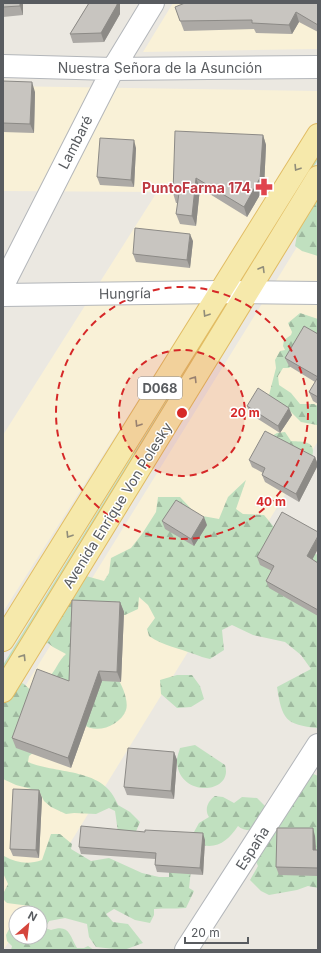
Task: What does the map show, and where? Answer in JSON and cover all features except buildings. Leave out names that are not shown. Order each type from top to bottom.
[{"type":"main road","name":"Avenida Enrique Von Polesky","points":[[3,640],[318,135]]},
{"type":"main road","name":"Avenida Enrique Von Polesky","points":[[3,691],[318,177]]},
{"type":"street","name":"Lambaré","points":[[3,285],[113,69],[153,3]]},
{"type":"street","name":"Nuestra Señora de la Asunción","points":[[3,66],[113,69],[318,67]]},
{"type":"street","name":"Hungría","points":[[3,295],[220,292],[318,294]]},
{"type":"street","name":"España","points":[[186,950],[309,775],[318,745]]},
{"type":"shaded area","points":[[173,3],[318,3],[318,49],[143,52]]},
{"type":"shaded area","points":[[3,86],[318,91],[318,118],[3,612],[3,435],[157,192],[3,191]]},
{"type":"shaded area","points":[[318,213],[318,441],[32,905],[8,905],[8,943],[3,950],[3,722]]},
{"type":"green space","points":[[318,152],[318,160],[254,265],[250,265]]},
{"type":"green space","points":[[318,181],[318,256],[302,251],[295,246],[298,229]]},
{"type":"green space","points":[[300,313],[318,319],[318,340],[289,368],[283,368],[278,376],[279,385],[291,393],[300,404],[314,404],[318,406],[317,425],[301,422],[288,409],[268,399],[276,368],[275,360],[280,351],[285,350],[283,346],[284,340],[291,335],[292,332],[288,323]]},
{"type":"green space","points":[[217,320],[3,673],[3,665]]},
{"type":"green space","points":[[285,432],[291,441],[310,444],[313,451],[310,463],[265,440],[277,433]]},
{"type":"green space","points":[[246,480],[236,509],[243,514],[264,515],[284,539],[318,555],[318,728],[298,725],[287,718],[283,713],[277,687],[311,669],[301,655],[285,642],[253,635],[232,625],[222,630],[224,650],[210,659],[204,658],[166,645],[149,636],[147,629],[155,618],[148,605],[139,597],[138,609],[125,615],[113,612],[76,637],[70,652],[113,673],[121,683],[127,702],[126,710],[123,716],[107,727],[94,729],[83,724],[70,709],[48,678],[66,654],[48,643],[38,645],[45,613],[45,597],[63,597],[86,576],[104,581],[109,573],[111,558],[131,548],[142,534],[156,512],[158,497],[180,497],[197,515],[219,519],[228,497]]},
{"type":"green space","points":[[177,675],[192,675],[200,686],[204,699],[191,707],[177,708],[161,694],[160,680]]},
{"type":"green space","points":[[16,680],[24,684],[39,698],[34,752],[29,756],[28,762],[79,774],[92,778],[102,784],[111,793],[118,805],[130,812],[140,822],[134,836],[118,832],[115,811],[109,808],[96,814],[66,814],[51,807],[44,801],[39,791],[16,785],[3,779],[3,694]]},
{"type":"green space","points":[[195,745],[225,765],[226,775],[222,782],[215,786],[206,788],[196,787],[187,782],[180,774],[177,758],[180,748]]},
{"type":"green space","points":[[309,772],[318,776],[318,888],[308,886],[297,890],[269,895],[261,891],[250,880],[258,866],[253,855],[262,829],[246,830],[238,826],[226,840],[221,843],[211,846],[198,844],[194,832],[199,823],[209,817],[207,808],[210,800],[215,796],[223,797],[234,803],[242,797],[257,798],[265,806],[267,817]]},
{"type":"green space","points":[[51,834],[60,834],[72,844],[71,849],[91,861],[109,858],[142,873],[159,877],[169,877],[169,870],[191,870],[189,888],[194,891],[186,908],[154,909],[154,915],[150,923],[135,920],[114,909],[106,914],[113,922],[128,924],[143,943],[124,950],[96,947],[89,937],[87,924],[65,918],[49,921],[48,923],[48,905],[22,905],[7,903],[3,899],[3,894],[8,884],[3,873],[3,845],[4,856],[18,862],[37,862],[42,860]]},
{"type":"green space","points":[[62,928],[68,932],[77,948],[84,948],[88,946],[94,950],[11,950],[11,945],[48,945],[48,929],[51,930]]},
{"type":"green space","points":[[8,931],[8,942],[7,941],[6,935]]},
{"type":"place","name":"PuntoFarma 174","points":[[264,187]]}]
